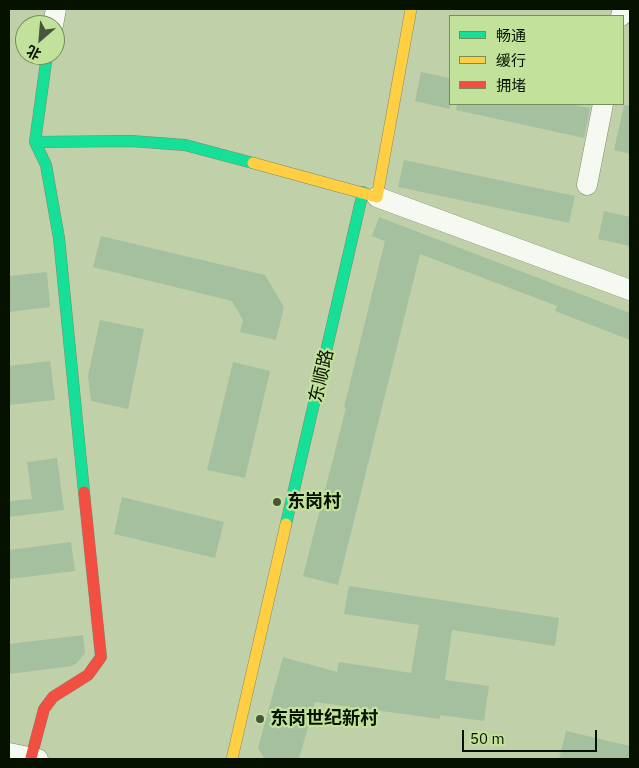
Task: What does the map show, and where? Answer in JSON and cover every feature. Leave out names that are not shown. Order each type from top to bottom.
[{"type":"street","name":"东顺路","points":[[232,759],[370,195],[411,9]]},
{"type":"street","points":[[9,753],[35,758],[44,709],[53,697],[88,675],[101,657],[59,238],[46,165],[35,142],[47,65]]},
{"type":"street","points":[[587,185],[603,105]]},
{"type":"street","points":[[35,142],[131,141],[185,145],[370,195],[630,290]]},
{"type":"building","points":[[421,72],[449,78],[450,109],[415,101]]},
{"type":"building","points":[[457,105],[574,105],[590,108],[584,138],[456,110]]},
{"type":"building","points":[[624,105],[630,106],[630,154],[614,150]]},
{"type":"building","points":[[404,160],[575,196],[569,223],[398,187]]},
{"type":"building","points":[[604,211],[630,217],[630,246],[598,239]]},
{"type":"building","points":[[379,217],[630,313],[630,340],[555,311],[557,306],[420,254],[338,585],[303,576],[346,408],[344,407],[385,241],[372,236]]},
{"type":"building","points":[[101,236],[265,275],[284,307],[276,340],[240,332],[243,320],[232,301],[93,267]]},
{"type":"building","points":[[47,272],[50,307],[9,312],[9,276]]},
{"type":"building","points":[[100,320],[144,329],[128,409],[91,401],[88,376]]},
{"type":"building","points":[[50,361],[55,400],[9,405],[9,366]]},
{"type":"building","points":[[233,362],[270,371],[245,478],[207,470]]},
{"type":"building","points":[[57,458],[64,510],[9,517],[9,501],[32,499],[27,462]]},
{"type":"building","points":[[122,497],[224,522],[215,558],[114,534]]},
{"type":"building","points":[[71,542],[75,571],[9,579],[9,550]]},
{"type":"building","points":[[349,586],[559,618],[555,646],[452,630],[445,680],[489,686],[484,721],[440,715],[440,719],[315,702],[299,759],[265,759],[258,748],[283,657],[337,672],[339,662],[411,673],[419,625],[344,614]]},
{"type":"building","points":[[83,635],[85,653],[72,666],[9,674],[9,644]]},
{"type":"building","points":[[566,731],[630,746],[630,759],[559,759]]},
{"type":"traffic: fast","points":[[46,65],[35,142],[46,165],[59,238],[84,492]]},
{"type":"traffic: fast","points":[[35,142],[131,141],[185,145],[253,163]]},
{"type":"traffic: fast","points":[[286,524],[363,192]]},
{"type":"traffic: slow","points":[[253,163],[377,197],[411,9]]},
{"type":"traffic: slow","points":[[232,759],[286,524]]},
{"type":"traffic: jam","points":[[31,758],[44,709],[53,697],[88,675],[101,657],[84,492]]},
{"type":"place","name":"东岗村","points":[[277,502]]},
{"type":"place","name":"东岗世纪新村","points":[[260,719]]}]
